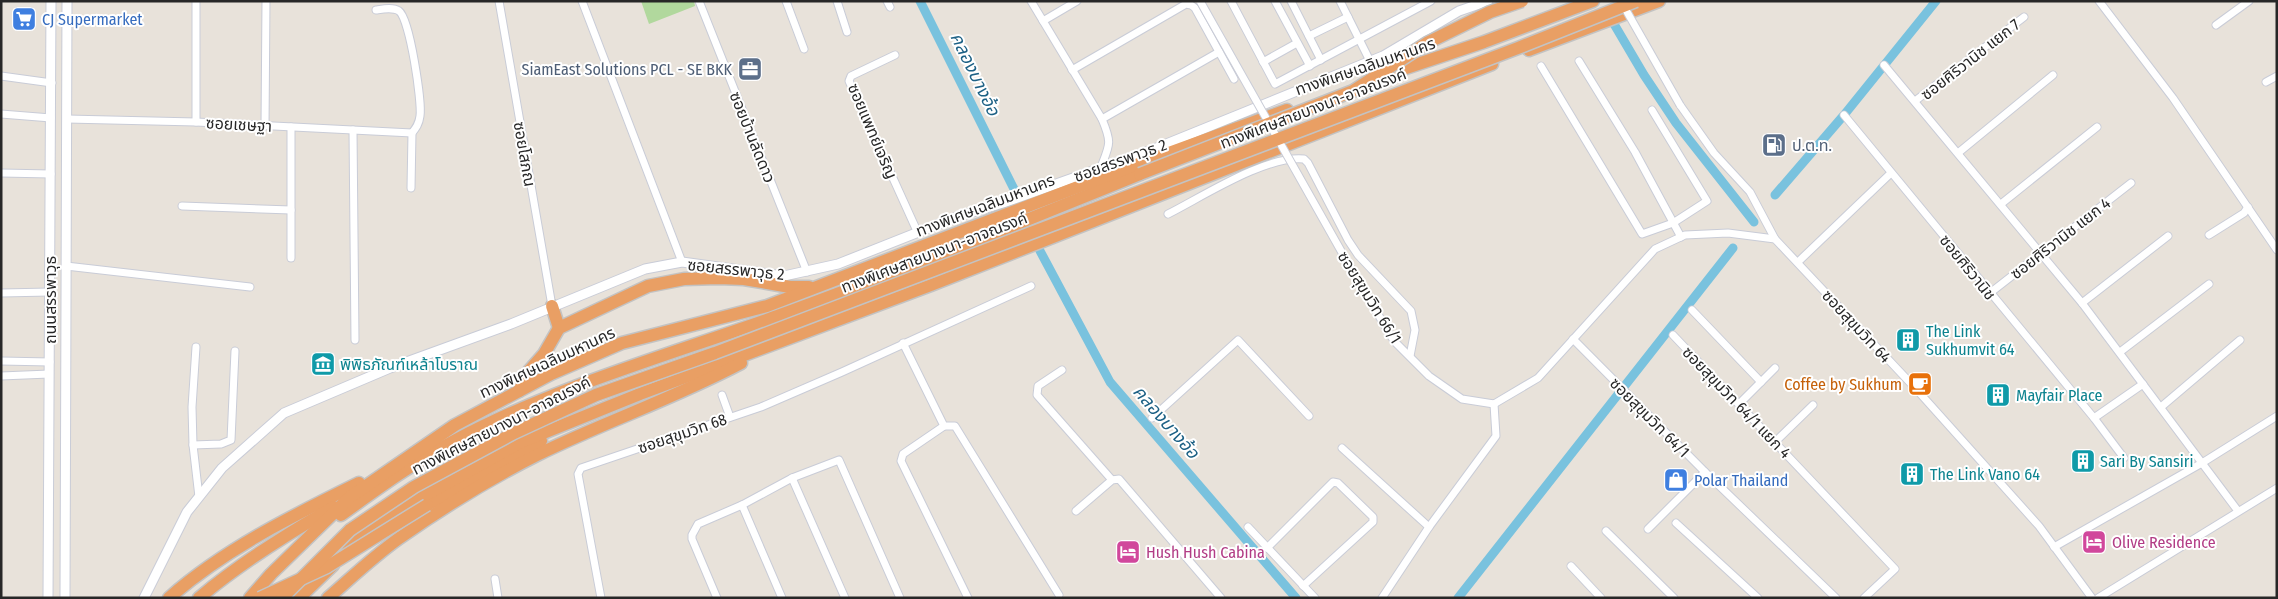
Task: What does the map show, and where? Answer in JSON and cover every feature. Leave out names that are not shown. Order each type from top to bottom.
[{"type":"highway","points":[[1353,91],[1427,43],[1490,12],[1522,1]]},
{"type":"highway","name":"ทางพิเศษสายบางนา-อาจณรงค์","points":[[258,598],[294,558],[341,515],[402,472],[439,450],[505,416],[642,362],[772,318],[967,245],[1204,147],[1353,91],[1490,43],[1593,1]]},
{"type":"highway","name":"ทางพิเศษเฉลิมมหานคร","points":[[400,462],[455,425],[551,374],[622,344],[767,306],[1122,170],[1364,82],[1484,42],[1593,1]]},
{"type":"highway","name":"ทางพิเศษสายบางนา-อาจณรงค์","points":[[282,598],[350,530],[414,486],[514,433],[596,395],[716,353],[1509,52],[1636,1]]},
{"type":"highway","points":[[299,598],[362,537],[422,497],[521,442],[1659,1]]},
{"type":"highway","points":[[519,392],[529,371],[544,354],[559,328],[648,286],[684,279],[744,279],[790,287],[819,286]]},
{"type":"highway","points":[[552,306],[559,328]]},
{"type":"highway","points":[[328,598],[397,540],[478,488],[585,432],[705,382],[788,339]]},
{"type":"highway","points":[[258,598],[327,567],[427,505],[578,419]]},
{"type":"highway","points":[[204,594],[218,581],[294,530],[350,497],[400,462]]},
{"type":"highway","points":[[169,598],[205,568],[312,506],[400,462]]},
{"type":"highway","points":[[250,598],[271,574],[350,497]]},
{"type":"street","name":"ถนนสรรพาวุธ","points":[[48,598],[51,1]]},
{"type":"street","name":"ถนนสรรพาวุธ","points":[[65,598],[67,1]]},
{"type":"street","points":[[196,1],[196,122]]},
{"type":"street","points":[[265,126],[266,1]]},
{"type":"street","name":"ซอยโสภณ","points":[[499,1],[552,306]]},
{"type":"street","points":[[582,1],[682,262]]},
{"type":"street","name":"ซอยบ้านลัดดาว","points":[[699,1],[807,272]]},
{"type":"street","points":[[786,1],[804,49]]},
{"type":"street","points":[[836,1],[848,32]]},
{"type":"street","points":[[1031,1],[1102,120],[1109,136],[1109,148],[1101,168]]},
{"type":"street","points":[[1043,21],[1077,1]]},
{"type":"street","name":"ซอยสุขุมวิท 66/1","points":[[1200,1],[1358,281],[1394,341],[1429,376],[1462,400],[1494,404]]},
{"type":"street","points":[[1231,1],[1276,84],[1431,1]]},
{"type":"street","points":[[1275,1],[1310,66]]},
{"type":"street","points":[[1291,1],[1321,60]]},
{"type":"street","points":[[1340,1],[1370,61]]},
{"type":"street","name":"ซอยสรรพาวุธ 2","points":[[144,598],[187,512],[222,468],[284,412],[390,368],[510,324],[645,269],[682,262],[784,276],[838,264],[916,232],[1149,151],[1383,56],[1459,11],[1488,1]]},
{"type":"street","name":"ซอยสุขุมวิท 64","points":[[1621,1],[1680,105],[1714,153],[1750,192],[1767,220],[1775,239],[2026,512],[2092,598]]},
{"type":"street","points":[[2100,1],[2173,98],[2277,250]]},
{"type":"street","points":[[2216,25],[2249,1]]},
{"type":"street","points":[[1072,70],[1186,4],[1191,4],[1234,79]]},
{"type":"street","points":[[376,10],[387,8],[398,10],[404,17],[407,25],[415,66],[420,116],[417,127],[412,133],[411,188]]},
{"type":"street","points":[[1309,36],[1348,16]]},
{"type":"street","name":"ซอยศิริวานิช แยก 7","points":[[1915,101],[2024,17]]},
{"type":"street","points":[[1264,62],[1297,42]]},
{"type":"street","points":[[1102,120],[1219,52]]},
{"type":"street","name":"ซอยแพทย์เจริญ","points":[[895,55],[851,76],[849,82],[916,232]]},
{"type":"street","points":[[1578,61],[1635,152],[1680,237]]},
{"type":"street","points":[[1884,64],[2082,303],[2238,512]]},
{"type":"street","points":[[1541,66],[1642,234],[1673,223],[1707,200],[1652,110]]},
{"type":"street","points":[[1958,152],[2053,75]]},
{"type":"street","points":[[1,76],[52,83]]},
{"type":"street","points":[[2266,82],[2277,76]]},
{"type":"street","points":[[1,114],[67,119]]},
{"type":"street","name":"ซอยศิริวานิช","points":[[1844,115],[2094,418],[2124,458]]},
{"type":"street","name":"ซอยเชษฐา","points":[[67,119],[196,122],[412,133]]},
{"type":"street","points":[[291,127],[291,258]]},
{"type":"street","points":[[2001,204],[2097,127]]},
{"type":"street","points":[[353,130],[354,340]]},
{"type":"street","points":[[1168,214],[1244,174],[1284,160],[1304,159],[1308,163],[1348,240],[1358,255],[1412,311],[1415,330],[1410,356]]},
{"type":"street","points":[[1,173],[51,174]]},
{"type":"street","points":[[1798,262],[1891,173]]},
{"type":"street","name":"ซอยศิริวานิช แยก 4","points":[[1990,294],[2131,183]]},
{"type":"street","points":[[182,206],[291,210]]},
{"type":"street","points":[[2209,235],[2244,213],[2248,208]]},
{"type":"street","points":[[1382,598],[1429,527],[1496,436],[1494,404],[1538,378],[1655,249],[1685,235],[1728,232],[1775,239]]},
{"type":"street","points":[[2082,303],[2168,236]]},
{"type":"street","points":[[66,266],[250,287]]},
{"type":"street","points":[[2120,352],[2209,284]]},
{"type":"street","name":"ซอยสุขุมวิท 68","points":[[601,598],[578,474],[581,468],[761,407],[1031,286]]},
{"type":"street","points":[[1,293],[50,292]]},
{"type":"street","points":[[1692,310],[1761,382]]},
{"type":"street","name":"ซอยสุขุมวิท 64/1 แยก 4","points":[[1673,336],[1776,442],[1894,569],[1864,598]]},
{"type":"street","name":"ซอยสุขุมวิท 64/1","points":[[1573,339],[1705,472],[1836,598]]},
{"type":"street","points":[[1152,418],[1238,340],[1309,416]]},
{"type":"street","points":[[2161,407],[2240,340]]},
{"type":"street","points":[[903,343],[944,426]]},
{"type":"street","points":[[196,347],[192,407],[193,446],[199,497]]},
{"type":"street","points":[[193,446],[221,444],[231,440],[235,351]]},
{"type":"street","points":[[1,361],[50,362]]},
{"type":"street","points":[[1739,404],[1774,368]]},
{"type":"street","points":[[1062,370],[1038,386],[1037,395],[1112,480]]},
{"type":"street","points":[[1,376],[49,374]]},
{"type":"street","points":[[2094,418],[2143,384]]},
{"type":"street","points":[[722,395],[730,417]]},
{"type":"street","points":[[1776,442],[1813,405]]},
{"type":"street","points":[[2054,547],[2202,463],[2277,416]]},
{"type":"street","points":[[968,598],[901,461],[903,454],[944,426],[955,426],[1059,595]]},
{"type":"street","points":[[1342,448],[1429,527]]},
{"type":"street","points":[[49,454],[64,452]]},
{"type":"street","points":[[718,598],[692,535],[698,524],[742,505],[792,478],[837,460],[842,462],[900,598]]},
{"type":"street","points":[[1648,528],[1705,472]]},
{"type":"street","points":[[792,478],[845,598]]},
{"type":"street","points":[[1076,511],[1112,480],[1119,479],[1221,598]]},
{"type":"street","points":[[1267,548],[1333,482],[1338,483],[1373,517],[1373,522],[1304,586]]},
{"type":"street","points":[[2098,598],[2277,488]]},
{"type":"street","points":[[742,505],[782,598]]},
{"type":"street","points":[[1676,522],[1758,598]]},
{"type":"street","points":[[1248,527],[1315,598]]},
{"type":"street","points":[[1606,531],[1674,598]]},
{"type":"street","points":[[1570,566],[1601,598]]},
{"type":"street","points":[[495,579],[498,598]]},
{"type":"green space","points":[[641,1],[694,1],[695,6],[649,24]]},
{"type":"waterway","name":"คลองบางอ้อ","points":[[920,1],[1014,189]]},
{"type":"waterway","points":[[1775,195],[1844,115],[1936,1]]},
{"type":"waterway","points":[[1614,24],[1644,75],[1676,123],[1754,222]]},
{"type":"waterway","points":[[1458,598],[1733,248]]},
{"type":"waterway","name":"คลองบางอ้อ","points":[[1039,249],[1110,382],[1296,598]]},
{"type":"place","name":"CJ Supermarket","points":[[24,19]]},
{"type":"place","name":"SiamEast Solutions PCL - SE BKK","points":[[750,69]]},
{"type":"place","name":"ป.ต.ท.","points":[[1774,145]]},
{"type":"place","name":"The Link Sukhumvit 64","points":[[1908,340]]},
{"type":"place","name":"พิพิธภัณฑ์เหล้าโบราณ","points":[[323,364]]},
{"type":"place","name":"Coffee by Sukhum","points":[[1920,384]]},
{"type":"place","name":"Mayfair Place","points":[[1998,395]]},
{"type":"place","name":"Sari By Sansiri","points":[[2083,461]]},
{"type":"place","name":"The Link Vano 64","points":[[1912,474]]},
{"type":"place","name":"Polar Thailand","points":[[1676,480]]},
{"type":"place","name":"Olive Residence","points":[[2094,542]]},
{"type":"place","name":"Hush Hush Cabina","points":[[1128,552]]}]
